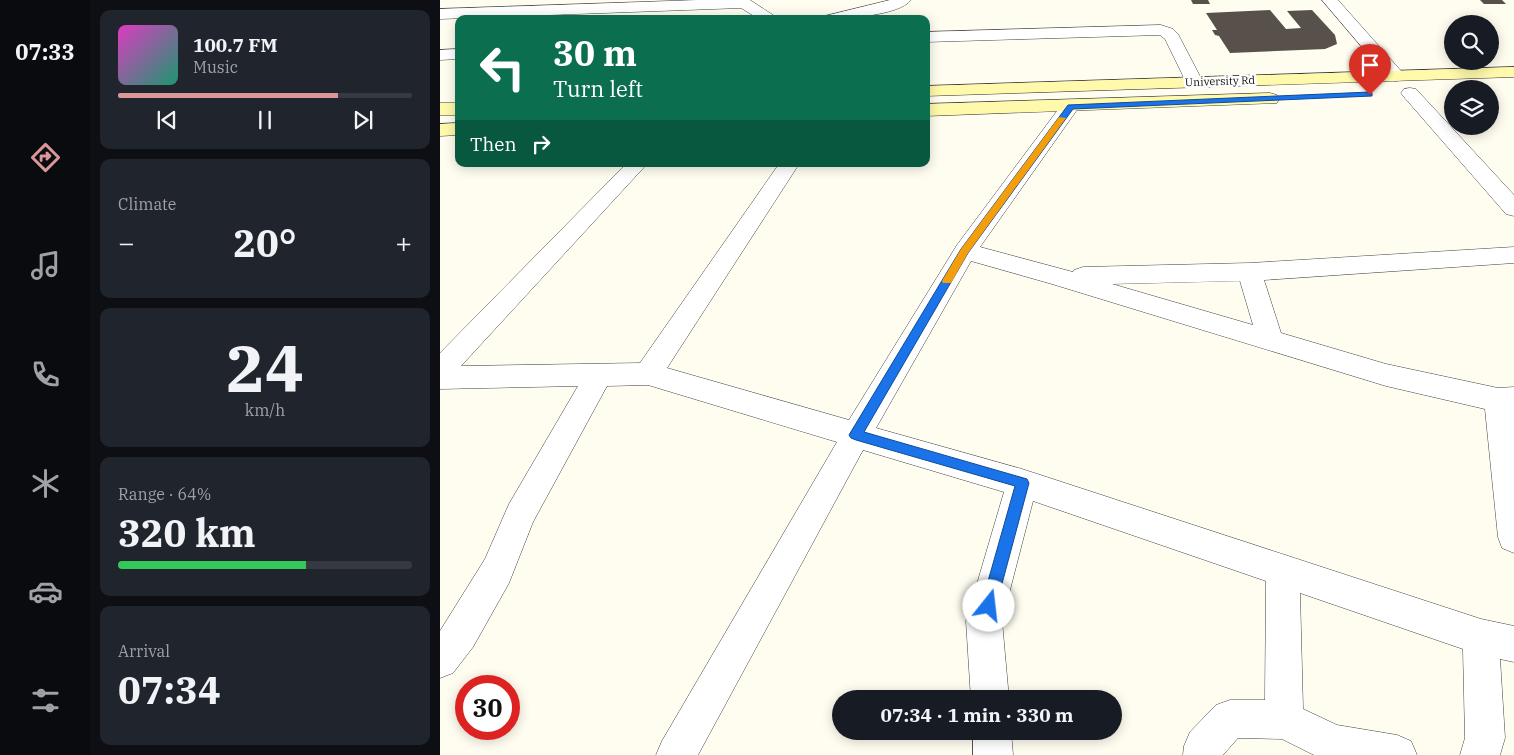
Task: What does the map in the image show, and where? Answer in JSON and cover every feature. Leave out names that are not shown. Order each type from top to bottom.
[{"type":"street","points":[[849,15],[890,6],[903,0]]},
{"type":"street","points":[[1330,0],[1396,76],[1400,94],[1514,209]]},
{"type":"street","points":[[440,14],[741,1],[764,15]]},
{"type":"street","points":[[930,37],[1160,30],[1167,32],[1172,37],[1194,82]]},
{"type":"street","points":[[440,55],[455,54]]},
{"type":"street","name":"University Rd","points":[[930,91],[1514,72]]},
{"type":"street","points":[[1400,94],[1435,92]]},
{"type":"street","name":"University Rd","points":[[930,110],[1070,107],[1290,98]]},
{"type":"street","points":[[676,755],[856,435],[965,251],[1070,107]]},
{"type":"street","points":[[440,109],[455,109]]},
{"type":"street","points":[[440,130],[455,129]]},
{"type":"street","points":[[440,371],[634,167]]},
{"type":"street","points":[[648,374],[787,167]]},
{"type":"street","points":[[965,251],[1056,276],[1386,375],[1506,400],[1514,537]]},
{"type":"street","points":[[1056,276],[1250,272],[1514,255]]},
{"type":"street","points":[[1250,272],[1270,340]]},
{"type":"street","points":[[440,378],[648,374],[1022,483],[1283,571],[1497,640],[1480,755]]},
{"type":"street","points":[[440,660],[460,634],[498,571],[520,515],[598,376]]},
{"type":"street","points":[[989,690],[984,621],[1022,483]]},
{"type":"street","points":[[1283,571],[1284,720]]},
{"type":"street","points":[[1203,755],[1204,746],[1230,719],[1284,720],[1334,744],[1396,755]]},
{"type":"street","points":[[992,740],[993,755]]},
{"type":"building","points":[[1191,0],[1208,0],[1210,4],[1193,4]]},
{"type":"building","points":[[1480,0],[1502,0],[1506,4],[1484,4]]},
{"type":"building","points":[[1270,10],[1286,29],[1301,28],[1287,11],[1312,10],[1335,35],[1337,44],[1325,49],[1230,53],[1219,36],[1215,35],[1212,30],[1217,30],[1206,13]]},
{"type":"slow traffic","points":[[947,281],[965,251],[1062,118]]},
{"type":"route","points":[[989,606],[1022,483],[856,435],[965,251],[1070,107],[1370,95]]}]
